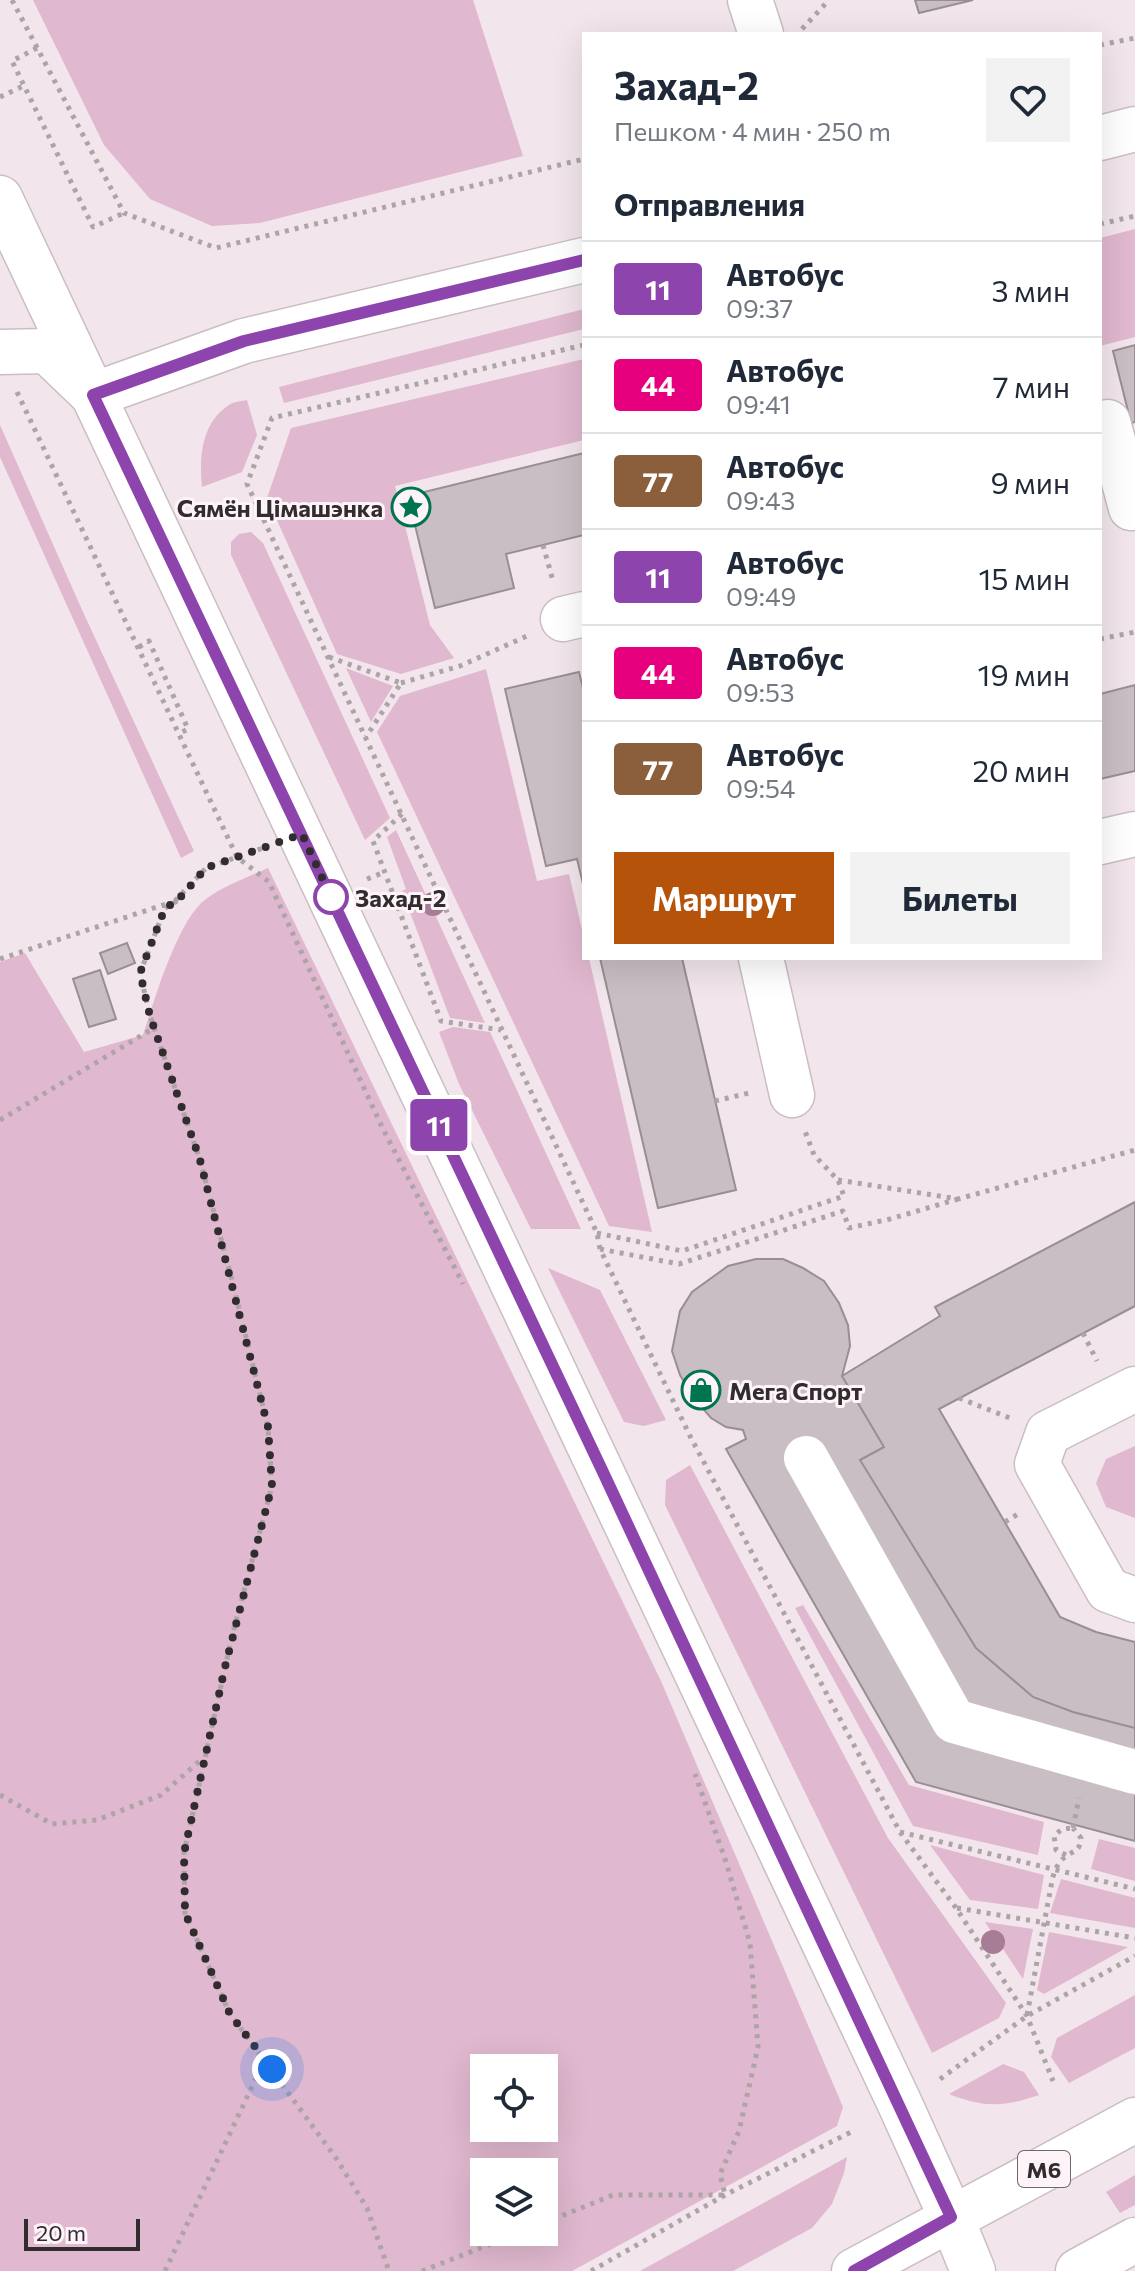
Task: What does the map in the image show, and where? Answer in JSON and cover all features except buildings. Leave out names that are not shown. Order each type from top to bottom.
[{"type":"main road","points":[[750,0],[760,32]]},
{"type":"main road","points":[[1102,137],[1135,129]]},
{"type":"main road","points":[[0,198],[302,834],[951,2217],[973,2271]]},
{"type":"main road","points":[[93,395],[244,341],[582,260]]},
{"type":"main road","points":[[7,369],[47,351],[93,395]]},
{"type":"main road","points":[[1108,422],[1131,508],[1135,507]]},
{"type":"main road","points":[[1102,842],[1135,834]]},
{"type":"main road","points":[[761,960],[792,1095]]},
{"type":"main road","points":[[1135,1389],[1048,1433],[1037,1464],[1108,1590],[1135,1600]]},
{"type":"main road","points":[[806,1458],[954,1721],[1135,1772]]},
{"type":"main road","name":"М6","points":[[854,2271],[1135,2120]]},
{"type":"main road","points":[[1078,2271],[1135,2240]]},
{"type":"path","points":[[12,0],[124,213],[216,248],[582,159]]},
{"type":"path","points":[[799,32],[829,0]]},
{"type":"path","points":[[1102,45],[1135,38]]},
{"type":"path","points":[[37,48],[12,61],[93,227],[124,213]]},
{"type":"path","points":[[0,97],[23,86]]},
{"type":"path","points":[[1102,224],[1135,216]]},
{"type":"path","points":[[582,345],[272,418],[247,484],[597,1233],[600,1249],[690,1436],[900,1832],[956,1908],[1027,2016],[1053,2081]]},
{"type":"path","points":[[7,369],[237,857],[269,882],[382,1127],[466,1290]]},
{"type":"path","points":[[328,656],[401,683],[460,666],[573,616]]},
{"type":"path","points":[[1102,639],[1135,632]]},
{"type":"path","points":[[139,647],[149,641],[188,729],[178,734]]},
{"type":"path","points":[[366,737],[401,683]]},
{"type":"path","points":[[402,814],[373,841],[441,1021],[502,1030]]},
{"type":"path","points":[[302,834],[206,868],[177,901],[165,908],[140,973],[154,1028],[200,1160],[233,1284],[268,1427],[272,1486],[203,1758],[184,1853],[185,1913],[230,2014],[336,2158],[367,2208],[389,2271]]},
{"type":"path","points":[[0,959],[177,901]]},
{"type":"path","points":[[0,1120],[154,1028]]},
{"type":"path","points":[[597,1233],[682,1251],[844,1196],[838,1180],[814,1155],[792,1095]]},
{"type":"path","points":[[600,1249],[679,1264],[843,1211],[849,1228],[1135,1150]]},
{"type":"path","points":[[838,1180],[958,1199]]},
{"type":"path","points":[[959,1398],[1048,1433]]},
{"type":"path","points":[[0,1795],[52,1824],[97,1820],[161,1795],[203,1758]]},
{"type":"path","points":[[694,1773],[725,1859],[750,1943],[754,1987],[758,2047],[739,2131],[720,2174],[725,2195]]},
{"type":"path","points":[[1027,2016],[1042,1922],[1056,1868],[1066,1855],[1077,1851],[1081,1841],[1077,1831],[1066,1827],[1057,1832],[1054,1843],[1056,1850],[1066,1855]]},
{"type":"path","points":[[900,1832],[1135,1889]]},
{"type":"path","points":[[956,1908],[1135,1938]]},
{"type":"path","points":[[940,2079],[1027,2016],[1135,1956]]},
{"type":"path","points":[[165,2271],[265,2059]]},
{"type":"path","points":[[591,2271],[725,2195],[851,2132]]},
{"type":"path","points":[[558,2217],[613,2195],[725,2195]]},
{"type":"path","points":[[422,2271],[485,2246]]},
{"type":"shaded area","points":[[33,0],[473,0],[523,156],[260,223],[212,226],[150,199],[104,145]]},
{"type":"shaded area","points":[[1135,229],[1135,337],[1102,345],[1102,237]]},
{"type":"shaded area","points":[[582,310],[582,329],[284,403],[279,387]]},
{"type":"shaded area","points":[[582,359],[582,440],[395,486],[430,625],[454,658],[401,674],[337,654],[267,498],[291,428]]},
{"type":"shaded area","points":[[247,400],[257,435],[242,472],[202,487],[201,464],[207,431],[229,405]]},
{"type":"shaded area","points":[[0,425],[194,851],[181,858],[0,457]]},
{"type":"shaded area","points":[[251,532],[263,543],[390,818],[365,840],[231,555],[231,542],[239,534]]},
{"type":"shaded area","points":[[346,668],[393,686],[371,722]]},
{"type":"shaded area","points":[[486,669],[537,881],[569,874],[582,929],[582,960],[589,960],[652,1232],[609,1226],[377,732],[400,696]]},
{"type":"shaded area","points":[[396,830],[485,1023],[450,1018],[402,891],[406,889],[387,837]]},
{"type":"shaded area","points":[[268,868],[661,1681],[843,2107],[837,2126],[572,2271],[0,2271],[0,962],[25,953],[84,1052],[143,1035],[168,962],[186,924],[206,899]]},
{"type":"shaded area","points":[[453,1027],[490,1032],[581,1229],[531,1229],[459,1084],[439,1032]]},
{"type":"shaded area","points":[[548,1268],[600,1290],[666,1420],[644,1426],[624,1422]]},
{"type":"shaded area","points":[[1135,1446],[1135,1518],[1106,1507],[1096,1483],[1106,1459]]},
{"type":"shaded area","points":[[690,1465],[888,1838],[1006,2003],[999,2018],[932,2053],[665,1505],[666,1480]]},
{"type":"shaded area","points":[[803,1605],[909,1785],[1044,1822],[1038,1855],[913,1826],[795,1608]]},
{"type":"shaded area","points":[[1099,1839],[1135,1848],[1135,1881],[1091,1869]]},
{"type":"shaded area","points":[[930,1845],[1044,1875],[1038,1909],[970,1900]]},
{"type":"shaded area","points":[[1061,1879],[1135,1898],[1135,1928],[1050,1913]]},
{"type":"shaded area","points":[[985,1922],[1033,1929],[1023,1979]]},
{"type":"shaded area","points":[[1049,1932],[1128,1947],[1044,1994],[1037,1990]]},
{"type":"shaded area","points":[[1135,1995],[1135,2048],[1069,2083],[1051,2057],[1057,2038]]},
{"type":"shaded area","points":[[1003,2064],[1024,2072],[1039,2095],[1015,2102],[984,2104],[949,2094]]},
{"type":"shaded area","points":[[847,2157],[832,2204],[812,2228],[733,2271],[640,2271]]},
{"type":"shaded area","points":[[1135,2175],[1135,2205],[1120,2213],[1106,2192]]},
{"type":"bus line","name":"11","points":[[582,260],[244,341],[93,395],[602,1470],[951,2217],[854,2271]]},
{"type":"place","name":"Сямён Цімашэнка","points":[[411,507]]},
{"type":"place","name":"Захад-2","points":[[331,897]]},
{"type":"place","name":"Мега Спорт","points":[[701,1390]]},
{"type":"route","points":[[272,2069],[230,2014],[185,1913],[184,1853],[232,1636],[272,1486],[268,1427],[200,1160],[150,1016],[140,973],[153,932],[165,908],[177,901],[206,868],[302,834],[331,897]]}]
